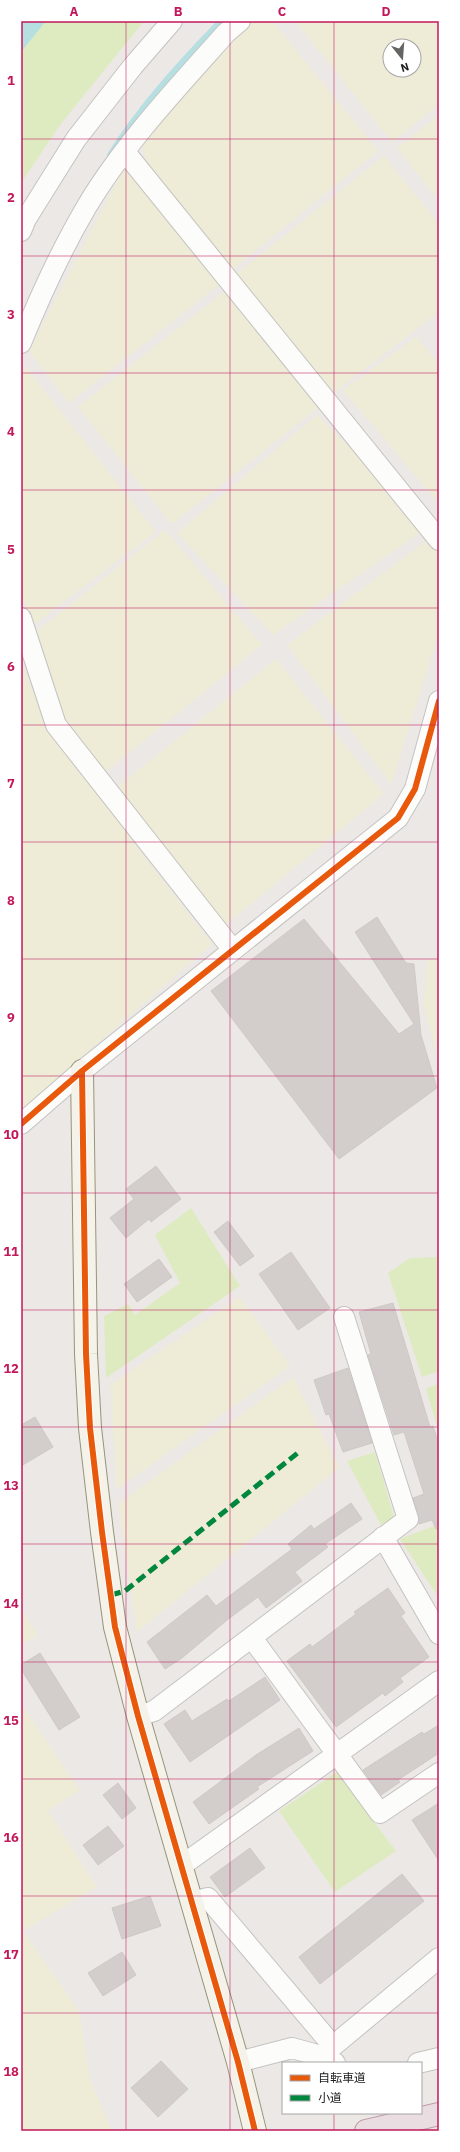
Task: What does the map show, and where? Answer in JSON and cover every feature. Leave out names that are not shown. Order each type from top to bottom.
[{"type":"highway","points":[[366,2131],[439,2114]]},
{"type":"street","points":[[21,231],[26,219],[76,139],[172,21]]},
{"type":"street","points":[[21,343],[55,262],[88,205],[125,152],[165,103],[226,33],[240,21]]},
{"type":"street","points":[[125,152],[439,540]]},
{"type":"street","points":[[21,618],[56,725],[233,950]]},
{"type":"street","points":[[21,1124],[82,1071],[398,818],[415,789],[439,701]]},
{"type":"street","points":[[82,1071],[86,1354],[90,1428],[115,1627],[138,1716],[238,2062],[255,2131]]},
{"type":"street","points":[[138,1716],[154,1711],[408,1519],[344,1317]]},
{"type":"street","points":[[383,1537],[439,1634]]},
{"type":"street","points":[[252,1638],[380,1813],[439,1773]]},
{"type":"street","points":[[181,1866],[439,1681]]},
{"type":"street","points":[[192,1902],[208,1898],[330,2055]]},
{"type":"street","points":[[330,2055],[439,1958]]},
{"type":"street","points":[[238,2062],[292,2048],[330,2055]]},
{"type":"street","points":[[422,2062],[439,2058]]},
{"type":"shaded area","points":[[253,21],[272,21],[378,151],[233,269],[148,166],[142,145],[214,56]]},
{"type":"shaded area","points":[[295,21],[439,21],[439,104],[392,142]]},
{"type":"shaded area","points":[[439,115],[439,201],[397,148]]},
{"type":"shaded area","points":[[384,156],[439,224],[439,312],[332,394],[235,275]]},
{"type":"shaded area","points":[[125,166],[220,284],[69,403],[29,351]]},
{"type":"shaded area","points":[[225,291],[318,408],[172,524],[78,407]]},
{"type":"shaded area","points":[[416,337],[439,363],[439,504],[343,390]]},
{"type":"shaded area","points":[[25,366],[156,532],[33,625],[21,594],[21,381]]},
{"type":"shaded area","points":[[317,415],[428,527],[273,635],[177,533]]},
{"type":"shaded area","points":[[165,530],[262,645],[98,778],[56,725],[29,637]]},
{"type":"shaded area","points":[[434,535],[439,540],[439,633],[391,784],[287,645]]},
{"type":"shaded area","points":[[276,659],[384,794],[218,931],[110,793]]},
{"type":"shaded area","points":[[21,662],[51,735],[212,944],[21,1110]]},
{"type":"shaded area","points":[[439,957],[439,1064],[424,1006],[427,961]]},
{"type":"shaded area","points":[[240,1297],[290,1366],[117,1489],[110,1385]]},
{"type":"shaded area","points":[[293,1377],[339,1468],[137,1632],[118,1504]]},
{"type":"shaded area","points":[[21,1609],[38,1635],[21,1645]]},
{"type":"shaded area","points":[[21,1704],[80,1790],[48,1811],[97,1887],[23,1931],[79,2011],[90,2079],[112,2131],[21,2131]]},
{"type":"green space","points":[[21,21],[144,21],[60,125],[21,183]]},
{"type":"green space","points":[[191,1208],[240,1286],[106,1378],[104,1316],[128,1304],[135,1315],[180,1283],[155,1235]]},
{"type":"green space","points":[[439,1257],[439,1371],[422,1377],[388,1273],[410,1258]]},
{"type":"green space","points":[[439,1383],[439,1433],[426,1389]]},
{"type":"green space","points":[[375,1452],[394,1517],[381,1525],[347,1461]]},
{"type":"green space","points":[[439,1524],[439,1598],[400,1539]]},
{"type":"green space","points":[[337,1772],[396,1851],[335,1892],[279,1811]]},
{"type":"water","points":[[21,21],[46,21],[21,52]]},
{"type":"building","points":[[377,917],[406,963],[414,964],[421,1035],[437,1088],[339,1159],[211,991],[304,919],[399,1034],[414,1024],[355,932]]},
{"type":"building","points":[[156,1166],[181,1199],[151,1222],[149,1219],[126,1238],[110,1218],[134,1199],[126,1189]]},
{"type":"building","points":[[228,1221],[254,1256],[240,1266],[214,1232]]},
{"type":"building","points":[[291,1252],[330,1308],[298,1330],[259,1274]]},
{"type":"building","points":[[159,1259],[172,1277],[137,1302],[124,1284]]},
{"type":"building","points":[[393,1303],[430,1427],[433,1426],[439,1445],[439,1529],[436,1529],[432,1520],[419,1524],[419,1516],[413,1498],[424,1494],[404,1432],[394,1435],[368,1355],[371,1354],[359,1312]]},
{"type":"building","points":[[348,1368],[372,1443],[343,1452],[329,1414],[326,1415],[314,1380]]},
{"type":"building","points":[[35,1417],[53,1447],[21,1466],[21,1425]]},
{"type":"building","points":[[351,1503],[362,1519],[325,1544],[328,1547],[295,1572],[302,1581],[266,1608],[258,1597],[227,1620],[182,1658],[165,1669],[147,1642],[207,1595],[216,1606],[292,1549],[288,1544],[311,1525],[314,1529]]},
{"type":"building","points":[[388,1588],[405,1613],[401,1616],[429,1657],[400,1678],[403,1682],[385,1696],[383,1693],[336,1727],[287,1661],[310,1644],[312,1647],[356,1614],[354,1612]]},
{"type":"building","points":[[40,1653],[80,1717],[59,1730],[21,1669],[21,1665]]},
{"type":"building","points":[[265,1677],[280,1700],[190,1762],[164,1724],[185,1710],[192,1721],[227,1699],[229,1701]]},
{"type":"building","points":[[439,1725],[439,1753],[398,1780],[400,1782],[381,1795],[363,1770],[422,1732],[424,1734]]},
{"type":"building","points":[[299,1728],[313,1751],[257,1787],[259,1789],[209,1824],[193,1802],[256,1755]]},
{"type":"building","points":[[118,1783],[136,1808],[122,1819],[103,1795]]},
{"type":"building","points":[[439,1803],[439,1861],[412,1820]]},
{"type":"building","points":[[108,1826],[124,1846],[98,1865],[83,1845]]},
{"type":"building","points":[[250,1848],[265,1868],[225,1897],[210,1877]]},
{"type":"building","points":[[402,1874],[424,1901],[320,1984],[299,1957]]},
{"type":"building","points":[[150,1896],[161,1926],[122,1939],[112,1908]]},
{"type":"building","points":[[122,1952],[136,1975],[103,1996],[88,1973]]},
{"type":"building","points":[[161,2061],[188,2089],[158,2117],[131,2088]]},
{"type":"waterway","points":[[110,155],[135,119],[162,85],[221,21]]},
{"type":"marked path","points":[[111,1595],[125,1591],[299,1452]]},
{"type":"cycle path","points":[[21,1124],[82,1071],[398,818],[415,789],[439,701]]},
{"type":"cycle path","points":[[82,1071],[86,1354],[90,1428],[115,1627],[138,1716],[238,2062],[255,2131]]}]
